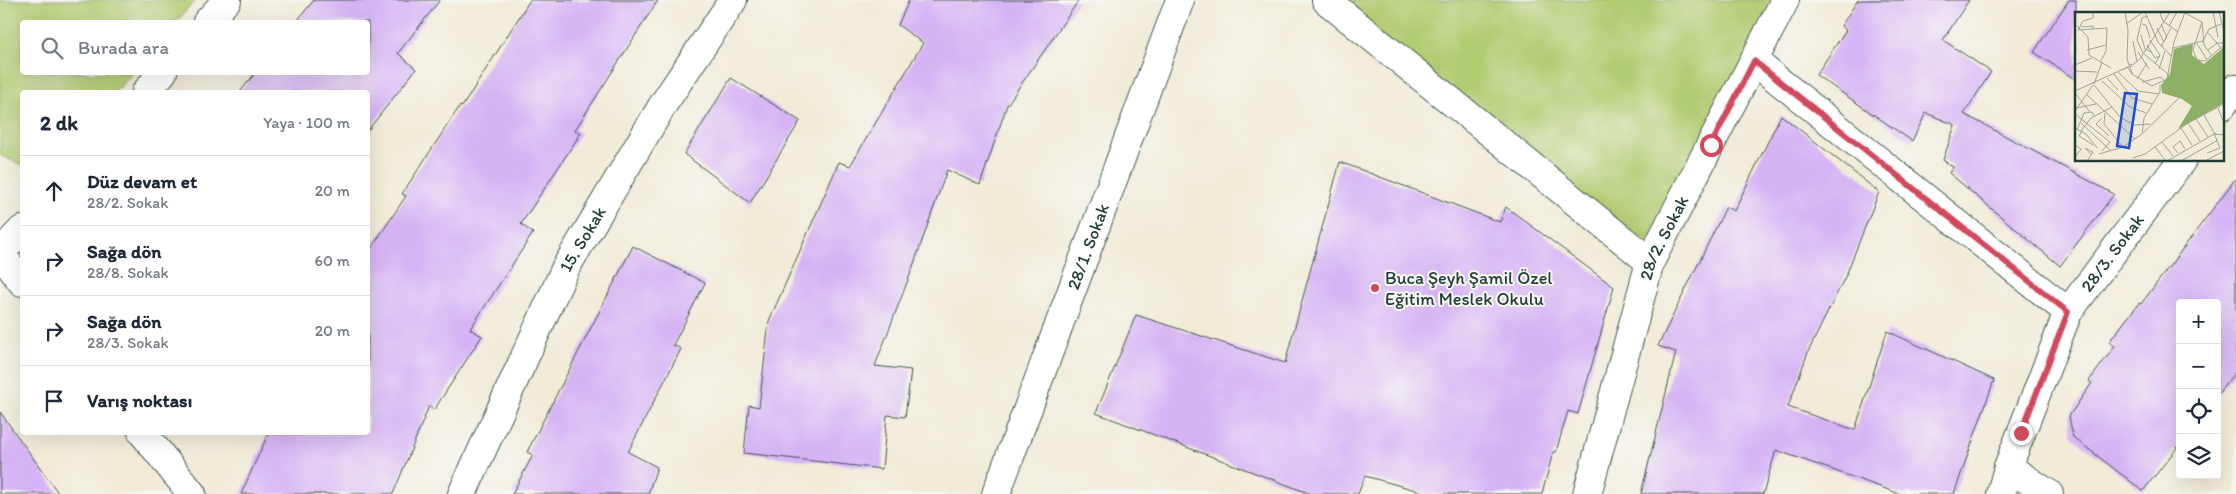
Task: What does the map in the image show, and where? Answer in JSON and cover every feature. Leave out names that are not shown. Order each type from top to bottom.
[{"type":"street","points":[[209,20],[227,0]]},
{"type":"street","name":"15. Sokak","points":[[462,494],[566,267],[664,103],[734,0]]},
{"type":"street","name":"28/1. Sokak","points":[[996,494],[1180,0]]},
{"type":"street","points":[[1326,0],[1650,262]]},
{"type":"street","name":"28/2. Sokak","points":[[1587,494],[1650,262],[1785,0]]},
{"type":"street","points":[[1754,61],[2068,312]]},
{"type":"street","points":[[148,90],[161,75]]},
{"type":"street","points":[[2224,103],[2236,88]]},
{"type":"street","name":"28/3. Sokak","points":[[2001,494],[2008,468],[2068,312],[2181,161]]},
{"type":"street","points":[[20,232],[0,253],[20,279]]},
{"type":"street","points":[[144,435],[192,494]]},
{"type":"street","points":[[2008,468],[2049,494]]},
{"type":"green space","points":[[0,0],[196,0],[178,20],[20,20],[20,75],[131,75],[117,90],[20,90],[20,164],[0,155]]},
{"type":"green space","points":[[1326,0],[1785,0],[1650,262]]},
{"type":"building","points":[[314,0],[440,0],[398,53],[416,69],[370,127],[370,90],[242,90],[254,75],[370,75],[370,20],[298,20]]},
{"type":"building","points":[[530,0],[658,0],[575,130],[581,133],[521,224],[533,233],[470,329],[482,336],[434,410],[429,406],[393,494],[241,494],[268,435],[370,435],[370,250],[406,196],[402,194],[460,106],[462,107]]},
{"type":"building","points":[[909,0],[1079,0],[1007,105],[980,185],[947,170],[875,366],[911,370],[905,417],[887,415],[882,469],[744,453],[749,405],[759,407],[769,321],[839,162],[850,166],[923,43],[898,25]]},
{"type":"building","points":[[1858,0],[1969,0],[1943,40],[1991,72],[1964,114],[2114,194],[2060,266],[1949,173],[1953,167],[1943,160],[1955,125],[1926,113],[1912,141],[1816,75],[1846,30],[1841,26]]},
{"type":"building","points":[[2069,0],[2076,0],[2075,79],[2034,52]]},
{"type":"building","points":[[731,78],[800,121],[750,203],[684,154]]},
{"type":"building","points":[[1781,115],[1879,192],[1846,275],[1808,352],[1788,407],[1855,430],[1887,331],[1994,380],[1954,494],[1900,494],[1776,450],[1763,494],[1641,494],[1676,352],[1658,346],[1726,207],[1734,211]]},
{"type":"building","points":[[1340,162],[1500,222],[1506,207],[1614,287],[1578,414],[1568,411],[1556,452],[1553,452],[1542,494],[1430,494],[1365,476],[1358,494],[1311,494],[1096,413],[1136,315],[1285,363]]},
{"type":"building","points":[[2236,178],[2236,371],[2221,390],[2221,299],[2176,299],[2176,449],[2143,491],[2073,437],[2069,416],[2092,383],[2089,381],[2115,346],[2109,342],[2139,303],[2141,304]]},
{"type":"building","points":[[633,246],[705,283],[673,345],[681,349],[628,452],[657,467],[648,494],[512,494],[533,455],[527,452]]},
{"type":"building","points":[[0,412],[59,494],[0,494]]},
{"type":"place","name":"Buca Şeyh Şamil Özel Eğitim Meslek Okulu","points":[[1375,288]]},
{"type":"route","points":[[1711,145],[1754,61],[2068,312],[2021,433]]}]
